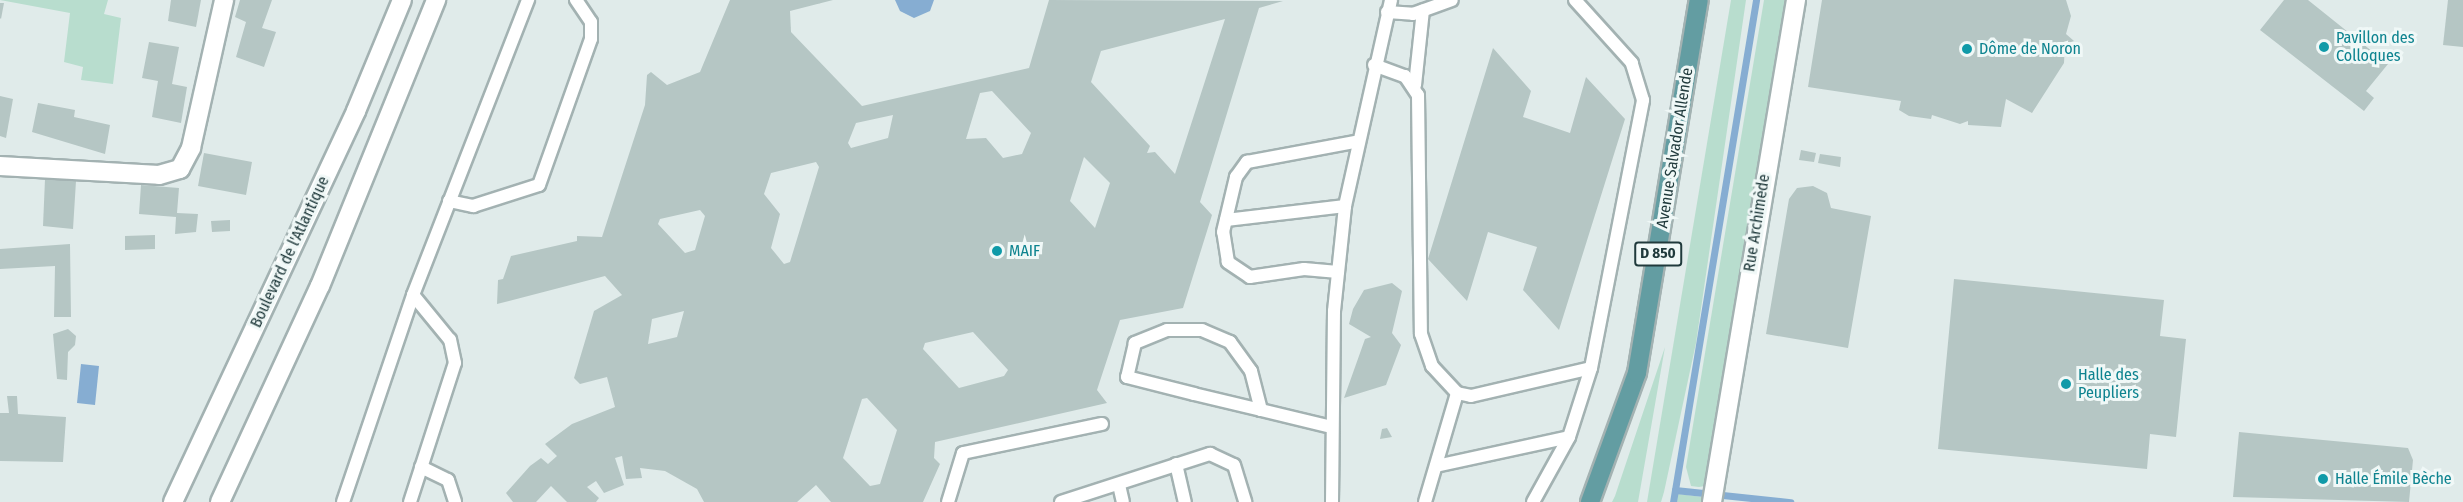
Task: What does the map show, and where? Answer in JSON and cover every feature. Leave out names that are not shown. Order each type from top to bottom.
[{"type":"main road","points":[[0,166],[159,175],[180,169],[191,148],[224,0]]},
{"type":"main road","name":"Boulevard de l'Atlantique","points":[[173,502],[356,111],[402,0]]},
{"type":"main road","points":[[220,502],[320,286],[436,0]]},
{"type":"main road","name":"Avenue Salvador Allende","points":[[1590,502],[1637,373],[1699,0]]},
{"type":"main road","name":"Rue Archimède","points":[[1712,502],[1796,0]]},
{"type":"lane","points":[[343,502],[413,295],[528,0]]},
{"type":"lane","points":[[449,201],[472,206],[539,185],[591,39],[591,22],[576,0]]},
{"type":"lane","points":[[1332,502],[1332,427],[1338,272],[1355,142],[1389,6],[1423,10],[1452,0]]},
{"type":"lane","points":[[1533,502],[1569,437],[1591,368],[1643,100],[1632,63],[1575,0]]},
{"type":"lane","points":[[1423,10],[1414,85],[1420,116],[1421,334],[1432,366],[1457,393],[1489,394],[1591,368]]},
{"type":"lane","points":[[1374,66],[1414,85]]},
{"type":"lane","points":[[1338,272],[1243,275],[1223,253],[1226,220],[1236,177],[1247,162],[1355,142]]},
{"type":"lane","points":[[1226,220],[1345,206]]},
{"type":"lane","points":[[410,502],[455,350],[413,295]]},
{"type":"lane","points":[[1261,410],[1251,371],[1230,342],[1202,330],[1167,330],[1135,343],[1127,377],[1261,410],[1332,427]]},
{"type":"lane","points":[[1425,502],[1457,393]]},
{"type":"lane","points":[[948,502],[963,453],[1102,424]]},
{"type":"lane","points":[[1436,466],[1569,437]]},
{"type":"lane","points":[[1061,502],[1119,485],[1202,455],[1228,461],[1237,470],[1245,502]]},
{"type":"lane","points":[[1176,464],[1185,502]]},
{"type":"lane","points":[[421,467],[448,480],[455,502]]},
{"type":"lane","points":[[1119,485],[1123,502]]},
{"type":"green space","points":[[0,0],[108,0],[104,14],[121,18],[113,84],[81,80],[83,67],[64,62],[70,13]]},
{"type":"green space","points":[[1731,0],[1746,0],[1696,343],[1661,502],[1647,502]]},
{"type":"green space","points":[[1764,0],[1786,0],[1710,472],[1705,486],[1691,486],[1686,467]]},
{"type":"green space","points":[[1665,347],[1638,502],[1612,502],[1615,496]]},
{"type":"green space","points":[[1678,494],[1703,497],[1702,502],[1677,502]]},
{"type":"water","points":[[895,0],[934,0],[930,11],[914,18],[900,11]]},
{"type":"water","points":[[81,364],[99,366],[95,405],[77,403]]},
{"type":"building","points":[[171,0],[201,0],[196,27],[168,21]]},
{"type":"building","points":[[240,0],[272,0],[262,28],[276,32],[264,67],[236,57],[246,22],[235,17]]},
{"type":"building","name":"MAIF","points":[[730,0],[833,0],[790,11],[791,32],[862,106],[1029,68],[1049,0],[1283,1],[1259,8],[1200,202],[1212,215],[1183,308],[1120,320],[1097,390],[1107,403],[935,442],[934,458],[940,464],[923,502],[831,502],[816,485],[797,502],[704,502],[697,489],[665,471],[640,468],[642,478],[626,479],[622,456],[615,458],[624,485],[604,493],[596,481],[587,487],[599,498],[596,502],[567,502],[551,486],[536,502],[513,502],[506,493],[530,466],[541,458],[548,464],[557,456],[545,444],[572,424],[615,407],[607,377],[580,384],[574,378],[594,311],[622,295],[605,276],[497,304],[498,280],[503,279],[511,256],[577,241],[577,236],[602,237],[645,105],[647,75],[651,72],[667,85],[700,72]],"holes":[[[1225,19],[1175,174],[1155,152],[1147,153],[1150,146],[1091,82],[1101,51]],[[992,91],[1031,133],[1022,154],[1003,158],[986,138],[966,139],[980,93]],[[893,115],[888,138],[851,148],[848,143],[856,123]],[[1084,157],[1110,183],[1095,228],[1070,201]],[[816,162],[819,167],[790,262],[784,264],[771,248],[780,214],[764,194],[771,173]],[[700,210],[705,216],[695,250],[685,253],[658,224],[660,219]],[[684,311],[677,337],[648,344],[652,319]],[[973,332],[1008,370],[1004,376],[959,388],[923,349],[925,343]],[[867,398],[897,430],[880,484],[870,486],[843,458],[862,399]]]},
{"type":"building","points":[[1822,0],[2066,0],[2071,16],[2066,34],[2074,41],[2065,44],[2064,63],[2032,113],[2006,99],[2001,127],[1968,125],[1968,121],[1960,124],[1932,115],[1931,119],[1909,116],[1899,110],[1901,101],[1808,87]]},
{"type":"building","name":"Pavillon des Colloques","points":[[2284,0],[2308,0],[2388,64],[2366,91],[2374,98],[2364,111],[2260,30]]},
{"type":"building","points":[[2448,0],[2463,0],[2463,47],[2443,45]]},
{"type":"building","points":[[0,3],[4,3],[1,19],[0,18]]},
{"type":"building","points":[[149,42],[179,47],[172,84],[187,87],[181,123],[152,117],[158,81],[142,78]]},
{"type":"building","points":[[1493,48],[1531,91],[1523,117],[1570,133],[1586,77],[1625,119],[1559,330],[1523,290],[1537,247],[1488,232],[1467,301],[1428,259]]},
{"type":"building","points":[[0,96],[13,99],[6,138],[0,136]]},
{"type":"building","points":[[38,103],[75,110],[74,117],[110,125],[105,154],[32,132]]},
{"type":"building","points":[[1801,150],[1816,153],[1814,162],[1799,160]]},
{"type":"building","points":[[204,153],[252,162],[246,195],[198,186]]},
{"type":"building","points":[[1820,154],[1841,157],[1840,167],[1818,163]]},
{"type":"building","points":[[45,179],[76,181],[73,229],[43,226]]},
{"type":"building","points":[[141,185],[179,188],[177,213],[198,214],[196,232],[175,234],[176,217],[139,214]]},
{"type":"building","points":[[1813,186],[1827,193],[1831,208],[1871,216],[1848,348],[1766,334],[1789,199],[1797,188]]},
{"type":"building","points":[[230,220],[230,231],[212,232],[211,221]]},
{"type":"building","points":[[155,235],[155,249],[125,250],[125,236]]},
{"type":"building","points":[[70,244],[71,317],[54,317],[55,266],[0,269],[0,249]]},
{"type":"building","name":"Halle des Peupliers","points":[[1954,279],[2164,300],[2160,336],[2186,339],[2176,437],[2150,434],[2147,469],[1938,449]]},
{"type":"building","points":[[1392,283],[1402,291],[1392,333],[1401,345],[1386,385],[1344,398],[1365,339],[1371,337],[1349,324],[1353,309],[1364,290]]},
{"type":"building","points":[[68,329],[76,336],[75,345],[68,352],[67,380],[57,379],[53,334]]},
{"type":"building","points":[[7,396],[17,396],[18,414],[66,417],[63,462],[0,461],[0,413],[9,413]]},
{"type":"building","points":[[1387,428],[1392,437],[1380,439],[1382,429]]},
{"type":"building","name":"Halle Émile Bèche","points":[[2239,432],[2408,448],[2413,460],[2409,502],[2233,497]]},
{"type":"waterway","points":[[1673,502],[1756,0]]},
{"type":"waterway","points":[[1675,490],[1790,502]]},
{"type":"place","name":"Pavillon des Colloques","points":[[2324,47]]},
{"type":"place","name":"Dôme de Noron","points":[[1967,49]]},
{"type":"place","name":"MAIF","points":[[997,251]]},
{"type":"place","name":"Halle des Peupliers","points":[[2066,384]]},
{"type":"place","name":"Halle Émile Bèche","points":[[2323,479]]}]
